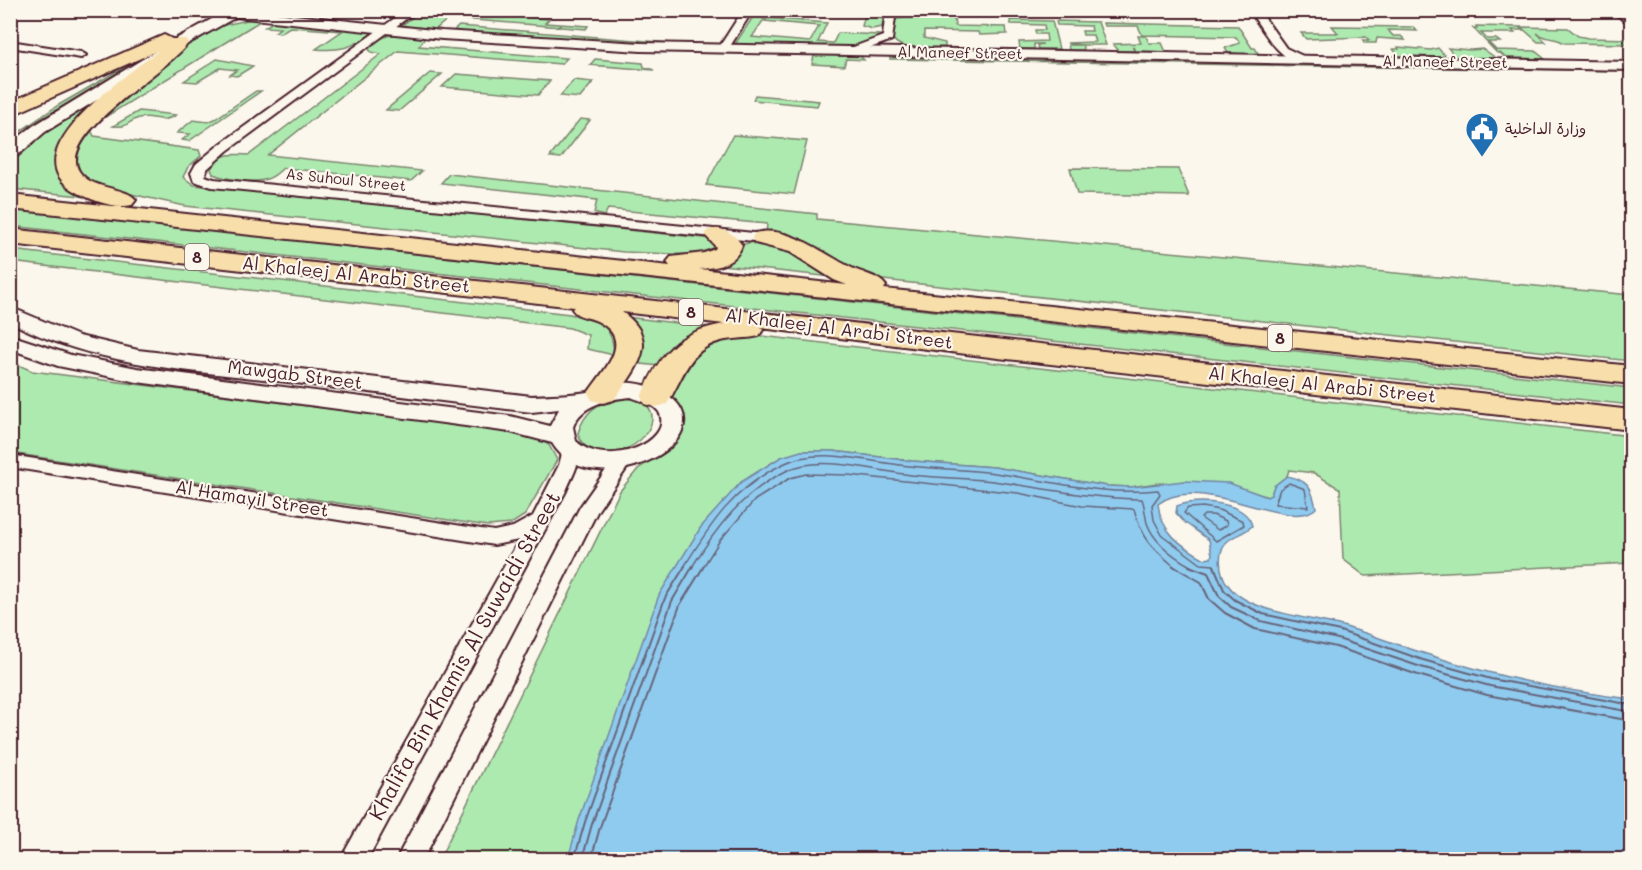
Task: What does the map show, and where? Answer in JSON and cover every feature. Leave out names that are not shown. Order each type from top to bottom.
[{"type":"highway","points":[[10,110],[171,42]]},
{"type":"highway","points":[[171,42],[76,132],[64,157],[65,169],[73,180],[97,193],[218,224]]},
{"type":"highway","name":"Al Khaleej Al Arabi Street","points":[[10,202],[928,302],[1632,375]]},
{"type":"highway","points":[[562,261],[708,261],[723,256],[729,250],[728,243],[717,235]]},
{"type":"highway","name":"Al Khaleej Al Arabi Street","points":[[10,236],[1632,420]]},
{"type":"highway","points":[[764,238],[811,253],[852,279],[928,302]]},
{"type":"highway","points":[[384,279],[411,285],[605,313],[627,329],[630,344],[624,363],[595,396]]},
{"type":"highway","points":[[656,397],[667,370],[681,351],[702,338],[728,331],[760,330],[999,349]]},
{"type":"main road","name":"Al Maneef Street","points":[[249,10],[289,18],[387,29],[526,41],[723,49],[1276,54],[1304,60],[1632,66]]},
{"type":"main road","points":[[1616,10],[1631,21]]},
{"type":"main road","name":"Al Maneef Street","points":[[214,11],[268,14]]},
{"type":"main road","points":[[10,153],[39,129],[214,11]]},
{"type":"main road","points":[[199,22],[235,12]]},
{"type":"main road","points":[[199,22],[238,20],[268,14]]},
{"type":"main road","points":[[16,132],[171,42]]},
{"type":"main road","name":"Mawgab Street","points":[[10,313],[54,335],[121,353],[532,404],[595,396]]},
{"type":"main road","name":"Mawgab Street","points":[[10,341],[66,361],[105,370],[501,423],[566,444]]},
{"type":"main road","points":[[632,390],[656,397],[666,404],[673,423],[670,433],[652,452],[622,462],[592,461],[566,444],[562,427],[566,416],[595,396],[632,390]]},
{"type":"street","name":"As Suhoul Street","points":[[413,10],[224,148],[201,167],[198,173],[199,178],[212,183],[764,238]]},
{"type":"street","points":[[723,49],[748,10]]},
{"type":"street","points":[[888,38],[891,10]]},
{"type":"street","points":[[1254,10],[1276,54]]},
{"type":"street","points":[[852,51],[888,38],[914,52]]},
{"type":"street","points":[[10,44],[81,55]]},
{"type":"street","name":"Khalifa Bin Khamis Al Suwaidi Street","points":[[353,860],[562,481],[568,465],[566,444]]},
{"type":"street","name":"Al Hamayil Street","points":[[10,461],[494,538],[518,533],[539,521]]},
{"type":"street","name":"Khalifa Bin Khamis Al Suwaidi Street","points":[[409,860],[590,507],[622,462]]},
{"type":"street","points":[[494,538],[507,549],[516,563]]},
{"type":"green space","points":[[421,11],[493,14],[497,11],[516,11],[511,16],[549,19],[545,23],[588,26],[586,29],[449,18],[436,29],[401,26]]},
{"type":"green space","points":[[866,11],[884,11],[882,27],[872,29],[862,26]]},
{"type":"green space","points":[[753,17],[765,18],[752,37],[810,42],[819,26],[765,21],[767,18],[827,23],[818,42],[833,43],[838,33],[880,35],[879,39],[849,47],[735,44]]},
{"type":"green space","points":[[257,18],[262,20],[102,119],[90,128],[94,136],[199,150],[201,156],[188,167],[183,177],[194,185],[709,238],[717,245],[716,248],[699,255],[624,252],[185,206],[104,188],[81,176],[71,152],[78,132],[180,48],[215,27]]},
{"type":"green space","points":[[954,18],[955,26],[1006,27],[1007,34],[979,35],[978,32],[924,31],[924,38],[945,43],[945,47],[910,48],[897,43],[892,34],[894,19]]},
{"type":"green space","points":[[276,20],[369,30],[371,34],[345,48],[316,49],[342,31],[290,27],[280,33],[275,32],[280,28],[265,27]]},
{"type":"green space","points":[[1010,20],[1052,21],[1059,49],[1038,49],[1037,45],[1043,44],[1034,44],[1034,49],[1020,49],[1019,42],[1047,41],[1046,34],[1036,34],[1035,30],[1045,30],[1044,25],[1011,24]]},
{"type":"green space","points":[[1056,21],[1098,22],[1106,45],[1082,45],[1084,50],[1069,50],[1068,45],[1081,45],[1067,43],[1095,42],[1093,35],[1083,35],[1082,31],[1092,31],[1091,26],[1057,25]]},
{"type":"green space","points":[[1103,23],[1238,26],[1259,55],[1228,53],[1225,48],[1240,43],[1236,37],[1142,35],[1138,26],[1104,26]]},
{"type":"green space","points":[[459,26],[684,44],[684,45],[452,32]]},
{"type":"green space","points":[[1332,26],[1413,27],[1417,31],[1388,30],[1393,36],[1401,36],[1405,40],[1377,38],[1376,43],[1364,43],[1363,40],[1369,40],[1366,37],[1306,39],[1301,33],[1338,33]]},
{"type":"green space","points":[[1476,26],[1520,27],[1523,30],[1512,30],[1515,33],[1481,33],[1487,39],[1496,39],[1500,42],[1488,42],[1496,50],[1535,51],[1545,59],[1506,58],[1497,53],[1473,28],[1477,28]]},
{"type":"green space","points":[[1521,27],[1568,28],[1578,36],[1588,38],[1631,39],[1631,48],[1627,44],[1564,43],[1537,33],[1546,42],[1538,42]]},
{"type":"green space","points":[[184,34],[19,132],[57,106]]},
{"type":"green space","points":[[396,34],[425,38],[419,46],[567,58],[561,64],[398,51],[268,155],[422,171],[411,181],[283,168],[269,178],[254,181],[213,174],[211,169],[214,163],[227,155],[249,155],[381,54],[371,52],[369,49],[374,43]]},
{"type":"green space","points":[[1138,36],[1146,36],[1149,43],[1162,43],[1166,52],[1136,51],[1132,46],[1134,51],[1119,51],[1113,44],[1141,43]]},
{"type":"green space","points":[[1398,47],[1431,50],[1438,48],[1446,57],[1399,56],[1393,49],[1399,49]]},
{"type":"green space","points":[[1448,48],[1483,49],[1496,58],[1457,58]]},
{"type":"green space","points":[[890,55],[1614,67],[1619,71],[890,59]]},
{"type":"green space","points":[[814,56],[860,56],[864,60],[846,59],[844,66],[812,64]]},
{"type":"green space","points":[[217,59],[253,66],[237,76],[230,75],[237,70],[220,68],[197,82],[184,81]]},
{"type":"green space","points":[[595,59],[643,63],[644,67],[654,70],[590,65]]},
{"type":"green space","points":[[430,73],[442,74],[399,111],[386,110]]},
{"type":"green space","points":[[456,74],[550,81],[538,95],[442,87]]},
{"type":"green space","points":[[574,80],[593,82],[580,98],[560,96]]},
{"type":"green space","points":[[122,83],[75,122],[64,134],[57,147],[54,159],[58,170],[91,197],[11,189],[11,134],[37,135]]},
{"type":"green space","points":[[256,91],[261,91],[189,141],[182,140],[190,134],[177,133],[193,120],[208,122],[215,119]]},
{"type":"green space","points":[[755,95],[819,101],[817,106],[753,100]]},
{"type":"green space","points":[[139,111],[176,115],[166,119],[144,117],[125,125],[113,126]]},
{"type":"green space","points":[[580,119],[590,120],[561,158],[550,157]]},
{"type":"green space","points":[[733,135],[807,141],[794,194],[706,185]]},
{"type":"green space","points":[[1070,168],[1178,169],[1189,196],[1077,194]]},
{"type":"green space","points":[[449,174],[817,214],[817,219],[1631,295],[1631,361],[874,279],[851,271],[825,252],[805,242],[766,233],[767,224],[608,209],[604,216],[594,213],[597,200],[441,183]]},
{"type":"green space","points":[[11,209],[1631,388],[1631,405],[11,226]]},
{"type":"green space","points":[[755,242],[784,245],[842,278],[703,263],[743,244]]},
{"type":"green space","points":[[11,250],[570,314],[602,325],[611,336],[614,355],[587,349],[588,335],[570,328],[11,262]]},
{"type":"green space","points":[[626,317],[710,327],[659,366],[633,363]]},
{"type":"green space","points":[[753,335],[1631,436],[1631,563],[1365,576],[1343,559],[1340,489],[1314,473],[1289,470],[1287,476],[1274,486],[1268,497],[1247,490],[1157,483],[1131,487],[1107,486],[994,467],[912,461],[833,451],[801,451],[599,859],[506,860],[501,856],[499,859],[439,860],[620,491],[638,469],[665,451],[683,418],[670,392],[677,362],[722,336]]},
{"type":"green space","points":[[10,361],[32,371],[528,434],[549,445],[557,460],[525,515],[511,524],[488,526],[11,453]]},
{"type":"green space","points":[[620,398],[639,401],[649,408],[652,418],[648,430],[640,440],[628,448],[613,453],[596,452],[589,449],[582,443],[578,433],[584,419],[599,405]]},
{"type":"water","points":[[801,451],[833,451],[912,461],[994,467],[1107,486],[1131,487],[1184,481],[1229,483],[1267,497],[1271,495],[1274,486],[1287,476],[1300,480],[1311,490],[1316,508],[1304,514],[1286,514],[1196,494],[1175,496],[1158,504],[1160,514],[1163,523],[1180,543],[1205,559],[1211,558],[1212,554],[1209,540],[1184,522],[1176,513],[1177,506],[1208,502],[1241,511],[1252,526],[1225,544],[1221,555],[1221,568],[1228,585],[1237,594],[1264,608],[1352,629],[1448,661],[1500,675],[1579,692],[1631,699],[1631,859],[568,859],[579,820],[659,595],[701,527],[741,482],[781,457]]},
{"type":"place","name":"وزارة الداخلية","points":[[1482,158]]}]
